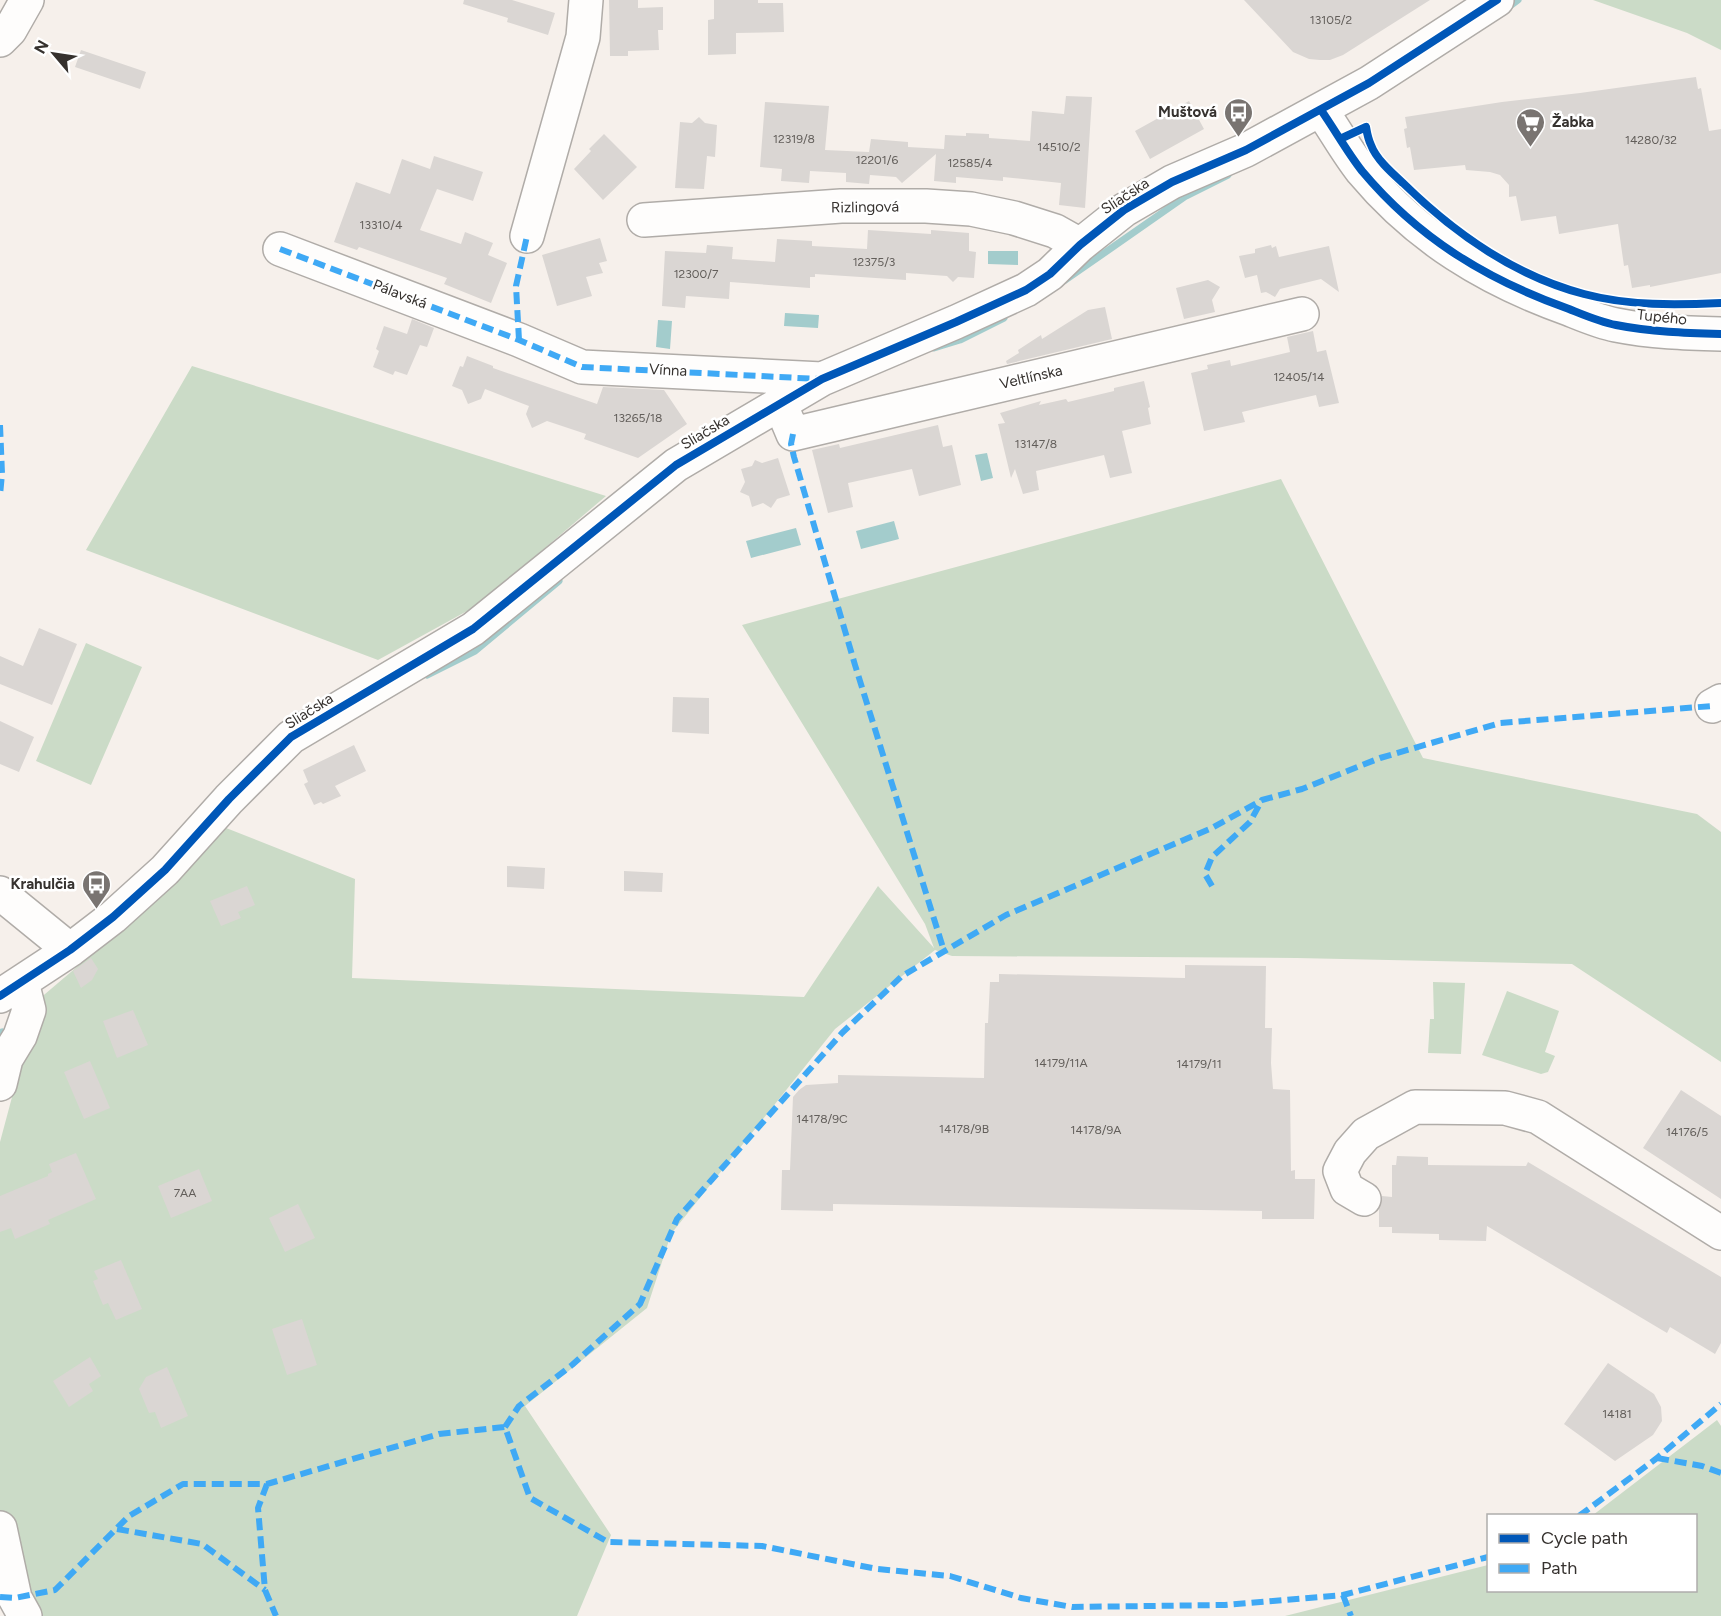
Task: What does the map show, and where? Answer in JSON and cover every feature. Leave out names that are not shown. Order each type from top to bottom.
[{"type":"street","points":[[0,40],[10,30],[27,0]]},
{"type":"street","points":[[527,236],[583,37],[586,0]]},
{"type":"street","name":"Sliačska","points":[[11,989],[70,950],[113,917],[165,870],[229,799],[291,737],[473,629],[675,465],[822,379],[1026,290],[1050,274],[1080,245],[1124,210],[1173,182],[1246,150],[1322,110],[1419,52],[1497,0]]},
{"type":"street","name":"Tupého","points":[[1322,110],[1362,170],[1404,215],[1438,244],[1468,264],[1538,298],[1614,325],[1664,333],[1721,334]]},
{"type":"street","name":"Rizlingová","points":[[644,220],[842,206],[926,206],[971,209],[1014,218],[1055,231],[1080,245]]},
{"type":"street","name":"Pálavská","points":[[280,249],[519,340]]},
{"type":"street","name":"Veltlínska","points":[[780,403],[793,434],[1302,314]]},
{"type":"street","name":"Vínna","points":[[519,340],[582,367],[822,379]]},
{"type":"street","points":[[0,894],[70,950]]},
{"type":"street","points":[[0,1084],[6,1059],[20,1036],[29,1010],[11,989]]},
{"type":"street","points":[[1364,1199],[1347,1189],[1340,1171],[1350,1152],[1366,1134],[1415,1107],[1505,1108],[1538,1117],[1721,1233]]},
{"type":"street","points":[[0,1528],[15,1598],[25,1616]]},
{"type":"green space","points":[[1593,0],[1721,0],[1721,50],[1687,33]]},
{"type":"green space","points":[[192,366],[606,496],[478,605],[378,660],[86,550]]},
{"type":"green space","points":[[1281,479],[1423,758],[1697,814],[1721,832],[1721,1062],[1572,964],[1297,958],[952,956],[935,950],[835,1029],[671,1234],[647,1308],[525,1406],[611,1535],[577,1616],[20,1616],[0,1565],[0,1142],[38,1000],[165,892],[221,826],[355,879],[352,978],[804,997],[878,886],[934,948],[925,924],[742,625]]},
{"type":"green space","points":[[86,643],[142,667],[91,785],[36,761]]},
{"type":"green space","points":[[1433,982],[1465,983],[1461,1054],[1428,1053],[1430,1019],[1434,1019]]},
{"type":"green space","points":[[1507,991],[1559,1011],[1545,1052],[1555,1056],[1548,1072],[1541,1074],[1482,1055]]},
{"type":"green space","points":[[1717,1420],[1721,1426],[1721,1616],[1285,1616],[1487,1565],[1487,1592],[1697,1592],[1697,1514],[1594,1514]]},
{"type":"water","points":[[988,251],[1018,251],[1018,265],[988,264]]},
{"type":"water","points":[[785,313],[819,315],[818,328],[784,326]]},
{"type":"water","points":[[658,320],[672,321],[670,349],[656,347]]},
{"type":"water","points":[[987,453],[993,478],[981,481],[975,455]]},
{"type":"water","points":[[894,521],[899,539],[861,549],[856,531]]},
{"type":"water","points":[[796,528],[801,545],[751,558],[746,541]]},
{"type":"building","points":[[464,0],[512,0],[555,13],[548,35],[507,22],[508,18],[463,4]]},
{"type":"building","points":[[609,0],[638,0],[638,8],[663,7],[663,30],[658,30],[659,50],[628,51],[628,56],[610,56]]},
{"type":"building","points":[[714,0],[758,0],[758,3],[783,3],[784,32],[736,33],[736,54],[708,55],[708,20],[714,19]]},
{"type":"building","points":[[1244,0],[1430,0],[1343,55],[1330,60],[1320,60],[1309,59],[1293,52]]},
{"type":"building","points":[[81,50],[146,72],[140,89],[75,67]]},
{"type":"building","points":[[1696,77],[1698,89],[1701,88],[1709,131],[1721,129],[1721,273],[1650,287],[1650,285],[1632,288],[1628,265],[1624,266],[1618,224],[1559,234],[1556,216],[1521,221],[1516,196],[1509,197],[1509,185],[1500,175],[1466,170],[1465,165],[1414,170],[1410,147],[1407,148],[1405,117]]},
{"type":"building","points":[[1066,96],[1092,97],[1085,208],[1059,205],[1061,183],[1003,177],[1003,181],[956,177],[956,183],[934,181],[936,154],[902,183],[896,177],[870,175],[869,184],[846,182],[846,173],[810,171],[809,183],[781,181],[782,169],[760,167],[765,102],[829,106],[825,150],[869,152],[871,139],[908,142],[908,147],[944,149],[945,135],[966,136],[966,133],[989,134],[989,138],[1030,141],[1032,111],[1064,114]]},
{"type":"building","points":[[1189,101],[1204,129],[1150,159],[1135,131]]},
{"type":"building","points":[[699,117],[705,123],[717,125],[715,157],[707,156],[704,189],[675,188],[680,122],[692,123]]},
{"type":"building","points":[[604,134],[637,167],[603,200],[574,169]]},
{"type":"building","points":[[434,156],[483,172],[473,201],[437,189],[420,230],[461,244],[465,232],[493,243],[488,255],[507,263],[491,303],[444,284],[447,278],[359,247],[357,250],[334,242],[356,182],[390,194],[402,159],[430,169]]},
{"type":"building","points":[[868,230],[931,234],[931,230],[969,233],[969,251],[976,252],[974,278],[958,277],[953,282],[947,276],[906,273],[906,280],[815,274],[815,277],[810,277],[810,288],[730,282],[729,299],[686,296],[685,308],[662,306],[665,251],[706,253],[707,245],[733,247],[732,259],[775,262],[777,239],[812,241],[812,246],[867,249]]},
{"type":"building","points":[[600,238],[607,261],[599,263],[603,273],[586,277],[592,296],[557,306],[542,255]]},
{"type":"building","points":[[1271,245],[1272,248],[1276,246],[1279,257],[1329,246],[1339,292],[1321,279],[1280,289],[1275,297],[1266,292],[1261,293],[1257,275],[1245,278],[1239,256],[1255,253],[1255,249]]},
{"type":"building","points":[[1208,280],[1220,287],[1212,300],[1215,312],[1184,319],[1176,288]]},
{"type":"building","points":[[1105,307],[1112,339],[1007,364],[1006,361],[1019,353],[1018,350],[1041,335],[1042,339],[1088,310]]},
{"type":"building","points":[[412,319],[434,328],[427,347],[420,345],[407,375],[395,371],[393,375],[373,367],[384,326],[407,334]]},
{"type":"building","points":[[1313,331],[1317,352],[1326,350],[1339,403],[1319,407],[1316,395],[1242,412],[1245,422],[1204,431],[1191,373],[1208,369],[1207,365],[1230,360],[1231,366],[1290,352],[1287,337]]},
{"type":"building","points":[[467,356],[493,366],[493,368],[597,404],[603,387],[664,390],[687,424],[638,458],[584,439],[586,434],[547,421],[532,428],[526,414],[529,406],[485,389],[481,399],[468,404],[462,390],[452,386]]},
{"type":"building","points":[[1144,381],[1151,424],[1122,431],[1132,473],[1110,478],[1104,455],[1036,471],[1039,490],[1023,494],[1015,469],[1011,478],[998,424],[1005,423],[1000,413],[1041,401],[1039,405],[1066,399],[1068,402]]},
{"type":"building","points":[[938,425],[943,447],[952,445],[961,485],[919,496],[912,469],[848,483],[853,507],[828,513],[812,450],[839,444],[840,448]]},
{"type":"building","points":[[778,458],[790,495],[777,499],[771,508],[763,503],[752,507],[749,496],[740,492],[745,482],[741,469],[752,466],[755,460],[762,463]]},
{"type":"building","points":[[39,628],[77,644],[52,705],[0,684],[0,656],[23,666]]},
{"type":"building","points":[[673,697],[709,698],[709,734],[672,732]]},
{"type":"building","points":[[0,721],[34,737],[19,772],[0,764]]},
{"type":"building","points":[[354,745],[366,771],[335,786],[341,796],[323,804],[321,802],[314,805],[304,784],[308,782],[303,770]]},
{"type":"building","points":[[507,866],[545,868],[544,889],[507,887]]},
{"type":"building","points":[[624,871],[663,873],[662,892],[624,891]]},
{"type":"building","points":[[247,886],[255,905],[238,912],[241,918],[221,926],[210,901]]},
{"type":"building","points":[[91,958],[98,969],[92,980],[81,988],[73,971]]},
{"type":"building","points":[[1185,965],[1266,966],[1265,1028],[1272,1028],[1273,1089],[1290,1090],[1291,1171],[1295,1170],[1295,1179],[1315,1179],[1314,1219],[1262,1219],[1262,1211],[833,1204],[833,1211],[781,1210],[782,1170],[790,1170],[793,1097],[806,1085],[838,1083],[838,1075],[984,1078],[985,1023],[988,1023],[990,982],[999,982],[999,974],[1185,978]]},
{"type":"building","points":[[133,1010],[148,1045],[117,1058],[103,1021]]},
{"type":"building","points":[[90,1061],[110,1108],[84,1119],[64,1072]]},
{"type":"building","points":[[1681,1090],[1721,1116],[1721,1199],[1643,1148]]},
{"type":"building","points":[[76,1153],[96,1199],[48,1220],[50,1224],[15,1239],[11,1228],[0,1232],[0,1196],[48,1176],[52,1172],[49,1164]]},
{"type":"building","points":[[1397,1156],[1428,1157],[1428,1165],[1526,1166],[1528,1162],[1721,1277],[1721,1343],[1715,1354],[1670,1327],[1667,1333],[1487,1226],[1486,1241],[1439,1240],[1439,1234],[1392,1233],[1392,1227],[1379,1227],[1382,1196],[1392,1197],[1392,1165],[1396,1165]]},
{"type":"building","points":[[199,1169],[212,1201],[171,1218],[158,1186]]},
{"type":"building","points":[[298,1204],[315,1238],[285,1252],[269,1218]]},
{"type":"building","points":[[121,1260],[142,1309],[116,1320],[108,1303],[103,1305],[93,1281],[98,1279],[94,1271]]},
{"type":"building","points":[[302,1319],[317,1365],[287,1375],[272,1329]]},
{"type":"building","points":[[90,1357],[101,1376],[89,1384],[93,1391],[69,1407],[53,1381]]},
{"type":"building","points":[[1608,1363],[1654,1394],[1661,1407],[1662,1421],[1653,1435],[1615,1461],[1564,1424]]},
{"type":"building","points":[[167,1367],[188,1416],[161,1428],[155,1412],[149,1413],[139,1389],[146,1377]]},
{"type":"waterway","points":[[1506,9],[1518,0]]},
{"type":"waterway","points":[[1064,281],[1186,196],[1228,175]]},
{"type":"waterway","points":[[934,348],[960,340],[1004,318]]},
{"type":"waterway","points":[[427,675],[475,651],[559,581]]},
{"type":"marked path","points":[[519,340],[516,286],[527,236]]},
{"type":"marked path","points":[[280,249],[519,340],[582,367],[819,379]]},
{"type":"marked path","points":[[0,425],[2,474],[0,495]]},
{"type":"marked path","points":[[793,434],[791,444],[794,457],[855,665],[944,951]]},
{"type":"marked path","points":[[1212,886],[1205,874],[1212,857],[1250,822],[1262,800],[1302,789],[1380,758],[1500,723],[1712,706]]},
{"type":"marked path","points":[[505,1427],[519,1406],[572,1365],[640,1304],[677,1219],[842,1033],[902,976],[1006,915],[1212,828],[1262,800]]},
{"type":"marked path","points":[[1582,1514],[1657,1458],[1721,1404]]},
{"type":"marked path","points":[[0,1597],[15,1598],[55,1590],[129,1516],[183,1484],[267,1484],[439,1434],[505,1427],[530,1498],[608,1542],[762,1546],[877,1569],[950,1576],[1021,1598],[1072,1607],[1225,1605],[1343,1595],[1487,1557]]},
{"type":"marked path","points":[[1657,1458],[1702,1466],[1721,1473]]},
{"type":"marked path","points":[[267,1484],[258,1508],[265,1590],[276,1616]]},
{"type":"marked path","points":[[117,1529],[202,1544],[265,1590]]},
{"type":"marked path","points":[[1343,1595],[1351,1616]]},
{"type":"cycle path","points":[[0,996],[70,950],[113,917],[165,870],[229,799],[291,737],[473,629],[676,465],[822,379],[1026,290],[1050,274],[1080,245],[1124,210],[1172,182],[1246,150],[1369,83],[1497,0]]},
{"type":"cycle path","points":[[1321,110],[1362,171],[1406,217],[1430,236],[1482,270],[1510,285],[1610,324],[1655,331],[1721,334]]},
{"type":"cycle path","points":[[1340,139],[1366,127],[1370,143],[1380,161],[1422,201],[1486,250],[1534,276],[1584,294],[1618,301],[1670,304],[1721,303]]},
{"type":"place","name":"Muštová","points":[[1238,138]]},
{"type":"place","name":"Žabka","points":[[1531,148]]},
{"type":"place","name":"Krahulčia","points":[[96,910]]}]
